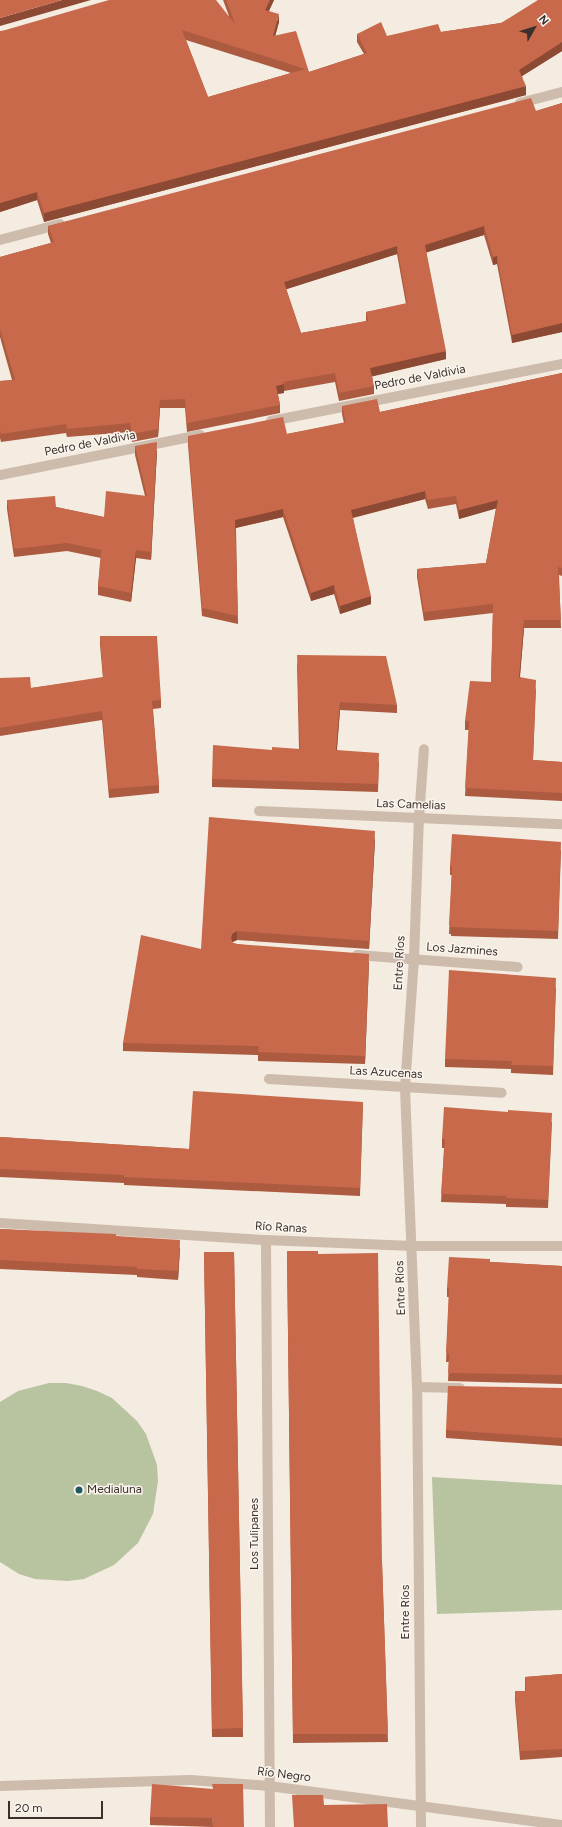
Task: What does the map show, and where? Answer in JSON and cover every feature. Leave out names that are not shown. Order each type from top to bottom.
[{"type":"street","points":[[508,106],[562,92]]},
{"type":"street","points":[[0,240],[69,222]]},
{"type":"street","name":"Pedro de Valdivia","points":[[258,424],[562,364]]},
{"type":"street","name":"Pedro de Valdivia","points":[[0,475],[211,433]]},
{"type":"street","name":"Entre Ríos","points":[[421,1827],[417,1387],[413,1246],[405,1087],[414,960],[419,818],[424,749]]},
{"type":"street","name":"Las Camelias","points":[[259,812],[562,824]]},
{"type":"street","name":"Los Jazmines","points":[[345,954],[518,967]]},
{"type":"street","name":"Las Azucenas","points":[[269,1079],[502,1093]]},
{"type":"street","name":"Río Ranas","points":[[0,1223],[266,1240],[413,1246],[562,1246]]},
{"type":"street","name":"Los Tulipanes","points":[[266,1240],[270,1827]]},
{"type":"street","points":[[417,1387],[470,1388]]},
{"type":"street","name":"Río Negro","points":[[0,1786],[191,1780],[269,1786],[562,1825]]},
{"type":"green space","name":"Medialuna","points":[[49,1383],[66,1383],[82,1386],[112,1398],[137,1421],[146,1434],[157,1465],[158,1481],[153,1514],[138,1543],[114,1565],[84,1579],[68,1581],[35,1579],[19,1574],[0,1562],[0,1402],[18,1391]]},
{"type":"green space","points":[[432,1477],[562,1485],[562,1610],[437,1614]]},
{"type":"building","points":[[0,0],[62,0],[0,18]]},
{"type":"building","points":[[109,0],[216,0],[235,24],[226,0],[270,0],[265,10],[279,14],[273,36],[296,31],[309,72],[367,53],[357,34],[381,22],[387,36],[438,24],[441,32],[501,23],[538,0],[562,0],[562,42],[519,70],[526,86],[44,213],[37,192],[0,203],[0,31]],"holes":[[[182,30],[305,69],[208,97]]]},
{"type":"building","points":[[531,98],[536,111],[562,103],[562,323],[512,335],[497,256],[493,257],[484,226],[425,245],[446,351],[370,368],[374,386],[339,393],[335,373],[283,382],[284,384],[276,386],[280,405],[187,423],[185,399],[160,400],[158,429],[132,434],[130,423],[67,429],[66,424],[1,434],[0,381],[15,380],[0,329],[0,257],[54,242],[48,226]],"holes":[[[397,246],[407,303],[366,312],[368,321],[301,333],[284,282]]]},
{"type":"building","points":[[562,373],[562,568],[558,567],[561,620],[524,620],[519,677],[536,680],[533,760],[562,762],[562,793],[465,788],[469,721],[465,721],[470,681],[491,682],[493,604],[424,612],[417,569],[486,563],[498,500],[459,510],[456,496],[428,500],[425,491],[351,510],[371,596],[340,606],[334,585],[311,593],[283,509],[235,520],[238,616],[202,608],[188,436],[283,417],[287,434],[346,422],[342,406],[377,399],[380,412]]},
{"type":"building","points":[[157,442],[151,552],[136,550],[131,593],[98,586],[101,550],[67,543],[14,549],[7,500],[55,496],[56,507],[104,517],[106,491],[147,496],[135,446]]},
{"type":"building","points":[[100,636],[157,636],[161,700],[152,701],[159,785],[109,789],[102,711],[0,728],[0,678],[30,677],[31,688],[103,677]]},
{"type":"building","points":[[297,655],[386,656],[397,705],[340,702],[336,750],[379,753],[378,784],[212,779],[213,745],[272,750],[272,747],[300,749]]},
{"type":"building","points":[[209,817],[375,831],[369,941],[237,931],[232,934],[231,938],[233,943],[237,944],[369,954],[365,1056],[258,1052],[259,1046],[123,1043],[141,935],[201,949]]},
{"type":"building","points":[[452,834],[561,842],[558,931],[451,927],[449,925]]},
{"type":"building","points":[[449,970],[556,978],[553,1066],[511,1065],[512,1061],[445,1059]]},
{"type":"building","points":[[193,1091],[363,1102],[360,1188],[124,1177],[124,1175],[0,1169],[0,1137],[189,1149]]},
{"type":"building","points":[[444,1107],[508,1112],[508,1110],[552,1113],[548,1200],[506,1198],[507,1196],[441,1194],[445,1139],[442,1139]]},
{"type":"building","points":[[0,1229],[116,1234],[116,1236],[180,1240],[178,1271],[137,1269],[137,1267],[0,1260]]},
{"type":"building","points":[[287,1251],[318,1251],[318,1254],[378,1253],[382,1562],[388,1734],[293,1734]]},
{"type":"building","points":[[204,1252],[234,1252],[243,1728],[212,1729]]},
{"type":"building","points":[[449,1257],[490,1259],[490,1262],[562,1266],[562,1375],[448,1373],[449,1354],[446,1353]]},
{"type":"building","points":[[448,1386],[562,1388],[562,1438],[446,1430]]},
{"type":"building","points":[[562,1674],[562,1749],[520,1751],[515,1691],[526,1691],[525,1677]]},
{"type":"building","points":[[152,1784],[213,1789],[212,1784],[243,1784],[244,1827],[213,1827],[213,1818],[150,1817]]},
{"type":"building","points":[[292,1795],[323,1795],[324,1805],[387,1804],[388,1827],[294,1827]]},
{"type":"place","name":"Medialuna","points":[[79,1490]]}]
